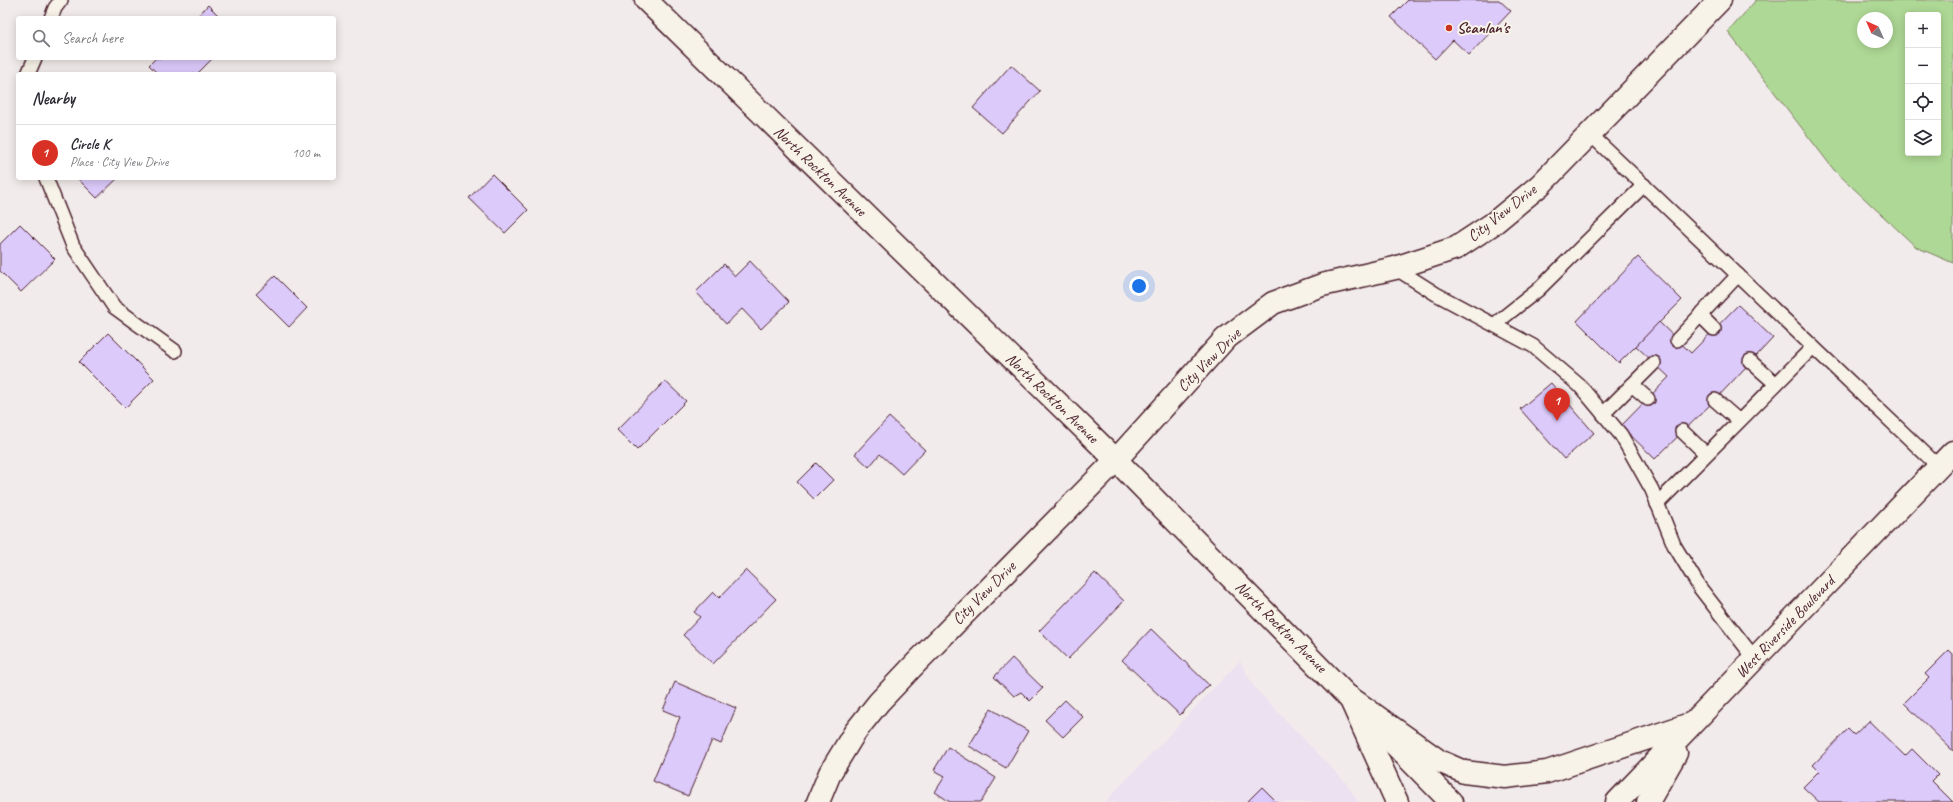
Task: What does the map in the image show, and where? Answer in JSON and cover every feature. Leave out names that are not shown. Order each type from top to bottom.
[{"type":"street","name":"North Rockton Avenue","points":[[646,0],[1116,460],[1452,802]]},
{"type":"street","name":"City View Drive","points":[[818,802],[830,773],[855,732],[879,702],[1116,460],[1225,339],[1273,303],[1322,284],[1395,268],[1456,248],[1494,223],[1540,185],[1720,0]]},
{"type":"street","name":"West Riverside Boulevard","points":[[1618,802],[1946,459]]},
{"type":"street","points":[[1349,697],[1439,761],[1464,772],[1505,777],[1547,772],[1693,723]]},
{"type":"street","points":[[1349,697],[1397,802]]},
{"type":"street","points":[[1648,802],[1693,723]]},
{"type":"lane","points":[[52,16],[61,0]]},
{"type":"lane","points":[[29,72],[34,60]]},
{"type":"lane","points":[[1590,134],[1812,346],[1946,459]]},
{"type":"lane","points":[[47,180],[73,246],[114,307],[175,351]]},
{"type":"lane","points":[[1495,324],[1538,290],[1644,186]]},
{"type":"lane","points":[[1395,268],[1436,294],[1495,324],[1533,346],[1580,386],[1621,435],[1652,490],[1674,545],[1700,588],[1755,659]]},
{"type":"lane","points":[[1677,340],[1738,275]]},
{"type":"lane","points":[[1700,315],[1714,329]]},
{"type":"lane","points":[[1657,504],[1812,346]]},
{"type":"lane","points":[[1750,361],[1776,384]]},
{"type":"lane","points":[[1603,414],[1654,364]]},
{"type":"lane","points":[[1632,385],[1648,399]]},
{"type":"lane","points":[[1715,400],[1739,421]]},
{"type":"lane","points":[[1682,431],[1706,454]]},
{"type":"shaded area","points":[[1240,661],[1254,687],[1346,783],[1358,802],[1105,802]]},
{"type":"green space","points":[[1756,0],[1953,0],[1953,263],[1916,247],[1834,170],[1728,32]]},
{"type":"building","name":"Scanlan's","points":[[1408,0],[1499,0],[1511,11],[1469,55],[1453,40],[1435,59],[1391,17]]},
{"type":"building","points":[[208,5],[219,16],[198,16]]},
{"type":"building","points":[[154,60],[211,60],[199,72],[156,72],[149,65]]},
{"type":"building","points":[[1011,65],[1040,91],[1002,133],[973,108]]},
{"type":"building","points":[[492,174],[528,210],[505,233],[469,198]]},
{"type":"building","points":[[79,180],[116,180],[97,198]]},
{"type":"building","points":[[20,224],[55,259],[21,292],[0,271],[0,244]]},
{"type":"building","points":[[1638,257],[1682,300],[1619,363],[1577,321]]},
{"type":"building","points":[[750,261],[789,302],[761,329],[742,309],[726,324],[696,292],[724,264],[735,276]]},
{"type":"building","points":[[275,276],[307,308],[289,327],[256,294]]},
{"type":"building","points":[[1738,305],[1773,338],[1715,400],[1655,459],[1621,426],[1669,377],[1636,346],[1659,322],[1691,353]]},
{"type":"building","points":[[108,333],[154,379],[125,408],[79,362]]},
{"type":"building","points":[[665,381],[686,401],[637,450],[617,430]]},
{"type":"building","points":[[1551,383],[1594,433],[1564,459],[1520,409]]},
{"type":"building","points":[[889,417],[925,450],[902,474],[880,454],[869,467],[855,454]]},
{"type":"building","points":[[816,463],[833,480],[814,499],[797,482]]},
{"type":"building","points":[[746,570],[776,599],[713,664],[683,635],[700,617],[694,612],[713,592],[719,598]]},
{"type":"building","points":[[1095,573],[1124,601],[1068,659],[1039,631]]},
{"type":"building","points":[[1151,629],[1209,685],[1180,715],[1122,660]]},
{"type":"building","points":[[1949,650],[1953,654],[1953,751],[1904,703],[1929,678],[1925,674]]},
{"type":"building","points":[[1012,658],[1043,688],[1030,701],[1021,692],[1014,696],[994,677]]},
{"type":"building","points":[[675,682],[736,708],[721,744],[712,740],[688,796],[653,781],[680,717],[663,710]]},
{"type":"building","points":[[1065,700],[1083,717],[1063,737],[1045,720]]},
{"type":"building","points":[[991,709],[1028,731],[1006,768],[969,746]]},
{"type":"building","points":[[1869,721],[1905,756],[1912,749],[1938,775],[1932,781],[1953,802],[1819,802],[1803,787],[1819,771],[1813,765],[1848,729],[1854,735]]},
{"type":"building","points":[[948,747],[996,778],[981,802],[950,802],[935,792],[945,776],[934,770]]},
{"type":"building","points":[[1262,787],[1277,802],[1247,802]]},
{"type":"place","name":"Scanlan's","points":[[1449,28]]},
{"type":"place","name":"Circle K","points":[[1557,421]]}]
